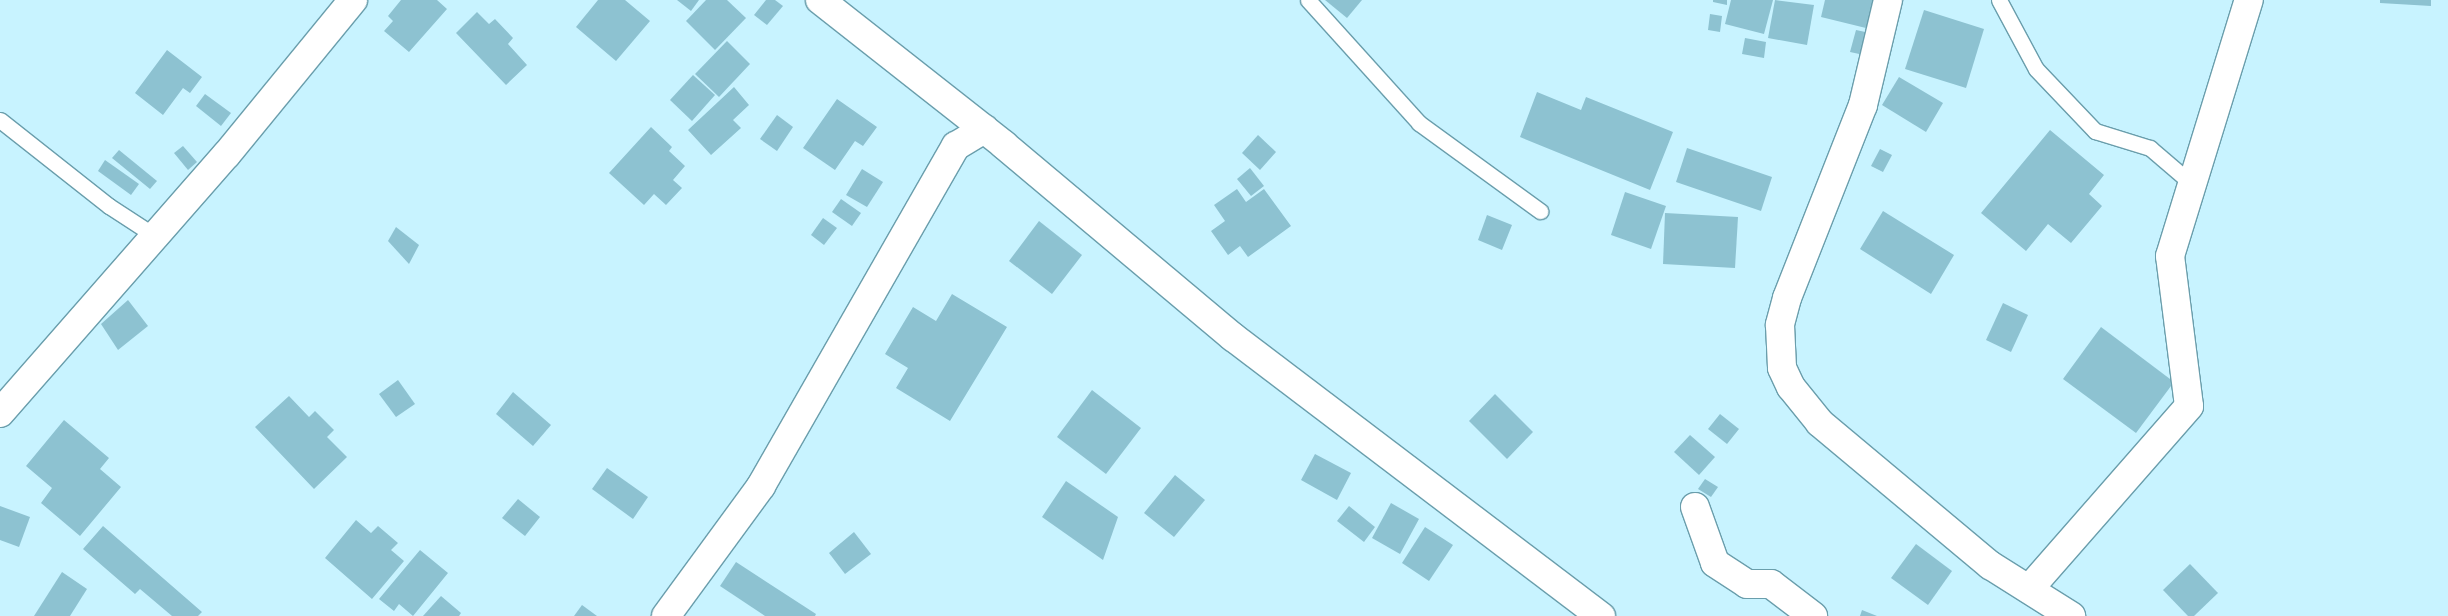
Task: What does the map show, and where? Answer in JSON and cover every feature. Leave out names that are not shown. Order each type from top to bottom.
[{"type":"street","points":[[0,413],[227,154],[353,0]]},
{"type":"street","points":[[820,0],[984,129],[1233,336],[1601,616]]},
{"type":"street","points":[[1888,0],[1863,105],[1787,298],[1780,326],[1782,368],[1791,387],[1820,423],[1990,564],[2071,616]]},
{"type":"street","points":[[2029,589],[2189,406],[2170,256],[2249,0]]},
{"type":"street","points":[[666,616],[761,486],[956,146],[984,129]]},
{"type":"street","points":[[1695,507],[1715,563],[1747,584],[1771,584],[1813,616]]},
{"type":"lane","points":[[1308,0],[1420,123],[1540,211]]},
{"type":"lane","points":[[1999,0],[2036,69],[2095,131],[2150,148],[2192,184]]},
{"type":"lane","points":[[0,120],[110,206],[155,236]]},
{"type":"building","points":[[401,0],[437,0],[447,9],[409,52],[384,31],[393,21],[388,16]]},
{"type":"building","points":[[598,0],[625,0],[650,21],[616,61],[576,27]]},
{"type":"building","points":[[677,0],[699,0],[691,11]]},
{"type":"building","points":[[706,0],[727,0],[746,18],[715,50],[686,21]]},
{"type":"building","points":[[766,0],[775,0],[783,6],[767,25],[754,15]]},
{"type":"building","points":[[1325,0],[1362,0],[1347,18]]},
{"type":"building","points":[[1713,0],[1727,0],[1727,5],[1713,2]]},
{"type":"building","points":[[1731,0],[1773,0],[1764,34],[1725,24]]},
{"type":"building","points":[[1775,0],[1814,5],[1807,45],[1768,38]]},
{"type":"building","points":[[1825,0],[1877,0],[1870,29],[1821,17]]},
{"type":"building","points":[[2380,0],[2431,0],[2431,6],[2380,3]]},
{"type":"building","points":[[1924,10],[1984,29],[1966,88],[1905,69]]},
{"type":"building","points":[[477,12],[489,24],[495,19],[513,38],[508,44],[527,65],[506,85],[456,33]]},
{"type":"building","points":[[1710,14],[1722,16],[1720,32],[1708,30]]},
{"type":"building","points":[[1856,30],[1870,33],[1864,55],[1850,52]]},
{"type":"building","points":[[1745,38],[1766,42],[1764,58],[1742,54]]},
{"type":"building","points":[[727,41],[750,64],[719,97],[695,74]]},
{"type":"building","points":[[167,50],[202,77],[190,93],[183,88],[163,115],[135,93]]},
{"type":"building","points":[[693,75],[715,95],[692,121],[670,100]]},
{"type":"building","points":[[1899,77],[1943,103],[1926,132],[1882,105]]},
{"type":"building","points":[[734,87],[749,105],[733,120],[741,128],[711,155],[688,130]]},
{"type":"building","points":[[1537,92],[1581,110],[1586,97],[1673,132],[1650,190],[1520,137]]},
{"type":"building","points":[[205,94],[231,113],[221,126],[196,106]]},
{"type":"building","points":[[837,99],[877,127],[863,146],[855,141],[835,170],[803,148]]},
{"type":"building","points":[[777,115],[793,127],[777,151],[760,139]]},
{"type":"building","points":[[651,127],[672,147],[669,151],[685,166],[673,180],[682,188],[666,205],[654,194],[644,205],[609,173]]},
{"type":"building","points":[[2050,130],[2104,175],[2089,194],[2102,206],[2071,243],[2048,224],[2026,251],[1981,213]]},
{"type":"building","points":[[1258,135],[1276,152],[1260,170],[1242,153]]},
{"type":"building","points":[[183,146],[197,162],[188,170],[174,153]]},
{"type":"building","points":[[1687,148],[1772,177],[1761,211],[1676,182]]},
{"type":"building","points":[[1880,149],[1892,155],[1883,172],[1871,166]]},
{"type":"building","points":[[119,150],[157,181],[150,189],[112,158]]},
{"type":"building","points":[[105,160],[139,184],[131,195],[98,171]]},
{"type":"building","points":[[1250,168],[1264,186],[1251,196],[1237,179]]},
{"type":"building","points":[[862,169],[883,182],[867,207],[846,195]]},
{"type":"building","points":[[1237,189],[1246,202],[1264,189],[1291,226],[1248,257],[1240,246],[1228,255],[1211,231],[1225,221],[1214,205]]},
{"type":"building","points":[[1625,192],[1666,206],[1651,249],[1611,235]]},
{"type":"building","points":[[841,199],[861,213],[852,226],[832,212]]},
{"type":"building","points":[[1883,211],[1954,255],[1931,294],[1860,249]]},
{"type":"building","points":[[1665,213],[1738,217],[1735,268],[1663,264]]},
{"type":"building","points":[[1487,215],[1512,225],[1502,250],[1478,240]]},
{"type":"building","points":[[823,218],[837,228],[824,245],[811,235]]},
{"type":"building","points":[[1039,221],[1082,255],[1052,294],[1009,261]]},
{"type":"building","points":[[396,227],[419,245],[409,264],[388,241]]},
{"type":"building","points":[[952,294],[1007,327],[950,421],[896,388],[908,368],[885,354],[913,307],[936,321]]},
{"type":"building","points":[[128,300],[148,326],[118,350],[101,324]]},
{"type":"building","points":[[2003,303],[2028,315],[2011,352],[1986,340]]},
{"type":"building","points":[[2101,327],[2174,382],[2136,433],[2063,379]]},
{"type":"building","points":[[398,380],[415,404],[396,417],[379,394]]},
{"type":"building","points":[[1092,390],[1141,428],[1106,474],[1057,437]]},
{"type":"building","points":[[513,392],[551,425],[533,446],[496,414]]},
{"type":"building","points":[[1495,394],[1533,432],[1507,459],[1469,421]]},
{"type":"building","points":[[289,396],[309,417],[315,411],[334,430],[327,437],[347,457],[314,489],[255,427]]},
{"type":"building","points":[[1720,414],[1739,429],[1727,444],[1708,429]]},
{"type":"building","points":[[64,420],[109,458],[100,469],[121,487],[80,536],[41,503],[52,488],[26,466]]},
{"type":"building","points":[[1690,435],[1715,457],[1699,475],[1674,452]]},
{"type":"building","points":[[1315,454],[1351,473],[1337,500],[1301,480]]},
{"type":"building","points":[[607,468],[648,497],[633,519],[592,489]]},
{"type":"building","points":[[1175,475],[1205,500],[1174,537],[1144,513]]},
{"type":"building","points":[[1705,479],[1718,487],[1711,497],[1698,489]]},
{"type":"building","points":[[1066,481],[1118,517],[1103,560],[1042,517]]},
{"type":"building","points":[[518,499],[540,517],[525,536],[502,518]]},
{"type":"building","points":[[1391,503],[1419,519],[1400,554],[1372,538]]},
{"type":"building","points":[[0,506],[30,517],[19,547],[0,540]]},
{"type":"building","points":[[1349,506],[1375,527],[1364,542],[1337,521]]},
{"type":"building","points":[[356,520],[371,533],[378,526],[398,543],[391,550],[404,561],[372,599],[325,558]]},
{"type":"building","points":[[103,526],[202,612],[198,616],[172,616],[140,589],[135,594],[83,549]]},
{"type":"building","points":[[1425,527],[1453,545],[1429,581],[1402,563]]},
{"type":"building","points":[[854,532],[871,554],[845,574],[829,553]]},
{"type":"building","points":[[1916,544],[1952,571],[1928,605],[1891,578]]},
{"type":"building","points":[[420,550],[448,573],[413,616],[399,604],[394,611],[379,599]]},
{"type":"building","points":[[736,562],[816,614],[815,616],[765,616],[720,586]]},
{"type":"building","points":[[2190,564],[2218,593],[2194,616],[2188,616],[2163,590]]},
{"type":"building","points":[[62,572],[87,589],[70,616],[34,616]]},
{"type":"building","points":[[441,596],[461,613],[459,616],[423,616]]},
{"type":"building","points":[[582,605],[597,616],[574,616]]},
{"type":"building","points":[[1862,610],[1877,616],[1860,616]]}]
